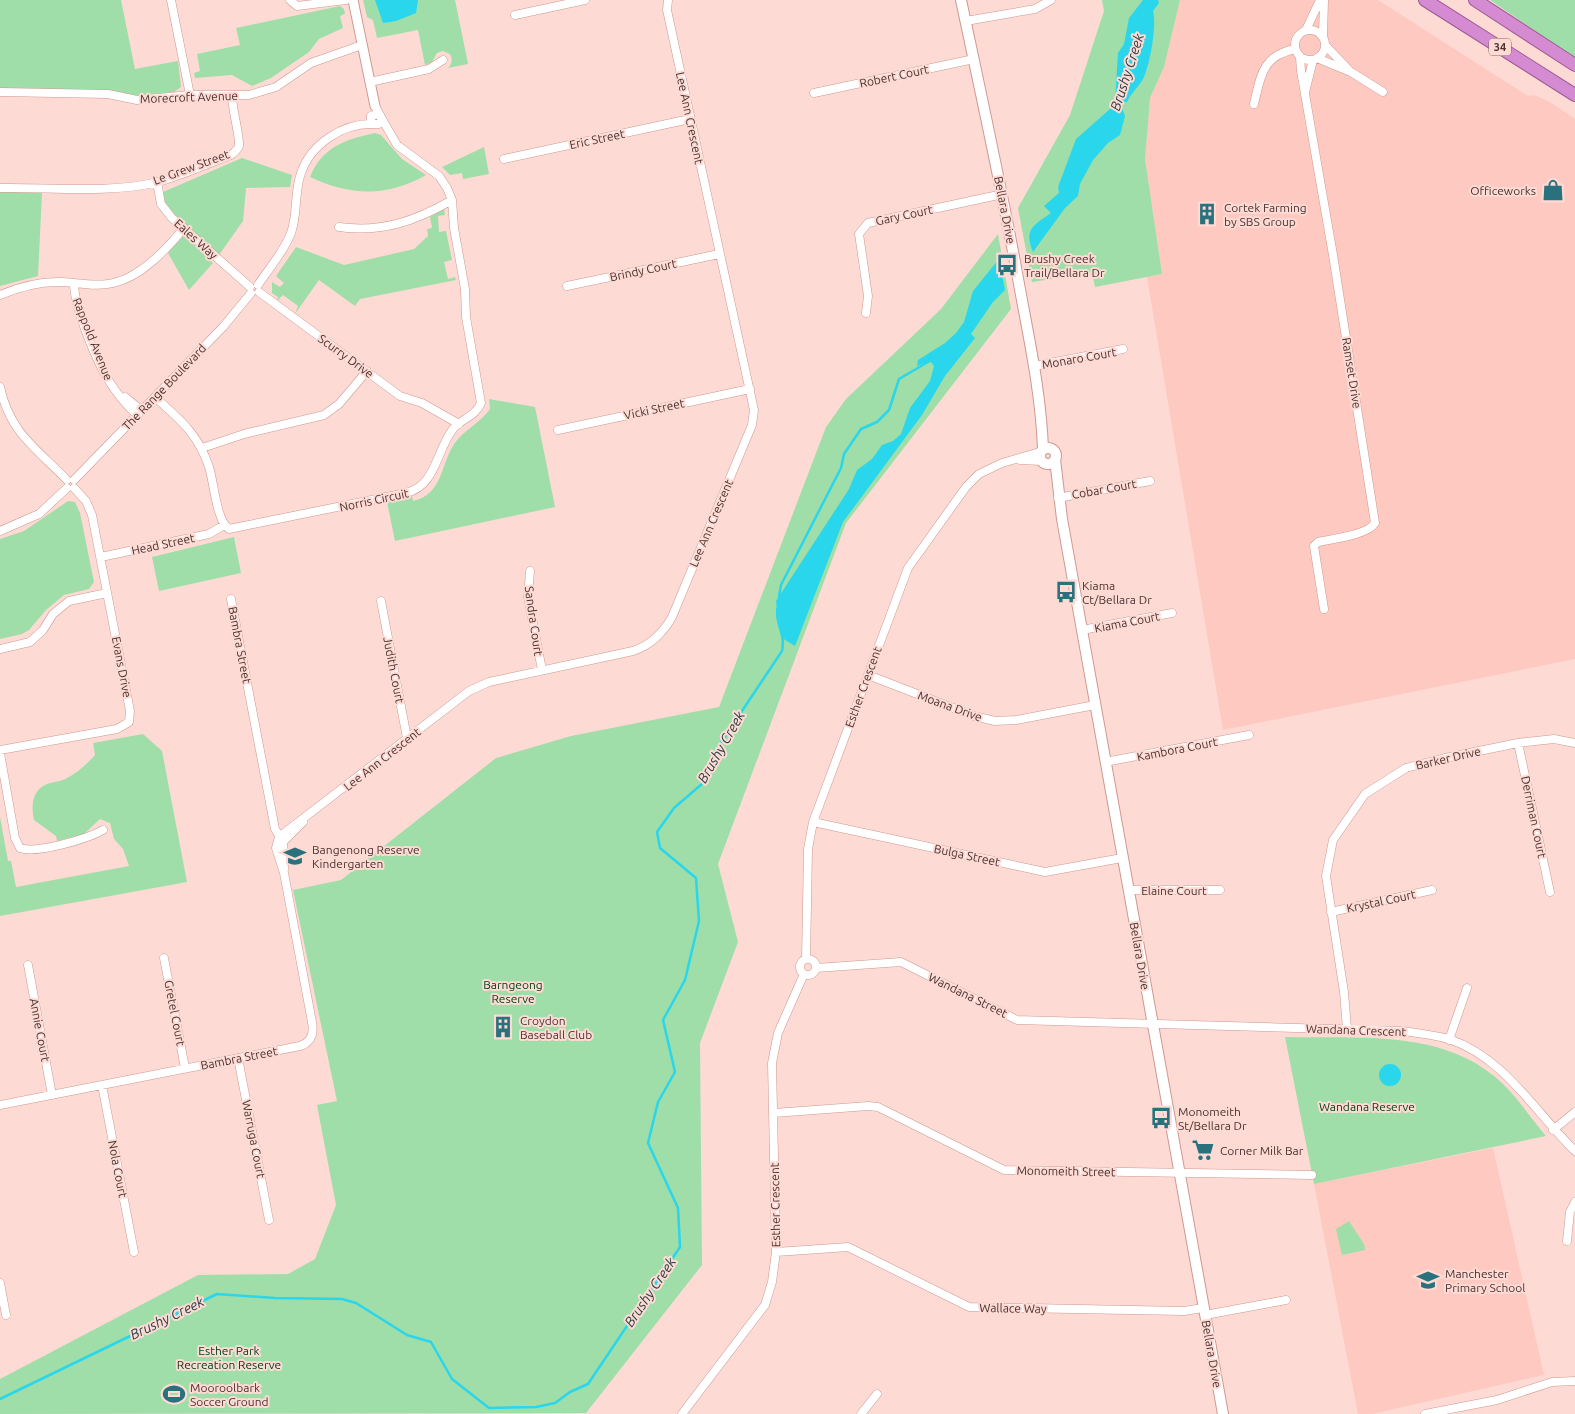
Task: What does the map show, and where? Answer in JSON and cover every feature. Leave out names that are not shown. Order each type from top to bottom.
[{"type":"highway","name":"34","points":[[1425,0],[1575,95]]},
{"type":"highway","name":"34","points":[[1475,0],[1575,64]]},
{"type":"main road","name":"Bellara Drive","points":[[961,0],[1012,240],[1034,366],[1042,422],[1044,455],[1058,498]]},
{"type":"main road","name":"Bellara Drive","points":[[1044,455],[1056,454],[1058,498],[1223,1414]]},
{"type":"street","points":[[171,0],[190,95]]},
{"type":"street","points":[[290,0],[297,6],[346,0]]},
{"type":"street","points":[[353,0],[370,82],[374,118]]},
{"type":"street","points":[[515,15],[585,0]]},
{"type":"street","name":"Lee Ann Crescent","points":[[281,839],[457,699],[478,686],[542,670],[633,651],[650,643],[667,626],[752,425],[754,410],[667,10],[662,0]]},
{"type":"street","name":"Lee Ann Crescent","points":[[667,10],[668,0]]},
{"type":"street","points":[[966,21],[1035,8],[1052,0]]},
{"type":"street","points":[[1322,0],[1306,30],[1296,40],[1295,49],[1300,57],[1315,59],[1351,72],[1383,92]]},
{"type":"street","points":[[1315,59],[1323,52],[1325,45],[1322,0]]},
{"type":"street","points":[[1306,30],[1315,30],[1323,36]]},
{"type":"street","points":[[1325,45],[1351,72]]},
{"type":"street","name":"Morecroft Avenue","points":[[0,92],[108,94],[138,100],[190,95],[232,96],[267,91],[311,63],[338,53],[362,48]]},
{"type":"street","points":[[1254,104],[1261,72],[1272,58],[1281,52],[1295,49]]},
{"type":"street","name":"Ramset Drive","points":[[1300,57],[1375,523],[1362,532],[1318,542],[1314,546],[1324,609]]},
{"type":"street","name":"Robert Court","points":[[814,93],[974,59]]},
{"type":"street","name":"Ramset Drive","points":[[1305,95],[1315,59]]},
{"type":"street","points":[[370,82],[429,69],[443,60]]},
{"type":"street","name":"Le Grew Street","points":[[0,188],[116,187],[157,182],[230,155],[237,150],[239,144],[233,117],[232,96]]},
{"type":"street","name":"Norris Circuit","points":[[224,525],[234,529],[414,491],[426,482],[443,445],[457,426],[476,412],[481,403],[466,317],[465,289],[454,228],[452,200],[439,176],[397,145],[387,130],[374,118]]},
{"type":"street","name":"The Range Boulevard","points":[[0,531],[39,514],[71,484],[223,328],[254,289],[289,238],[294,222],[301,172],[309,158],[323,142],[335,133],[374,118]]},
{"type":"street","name":"Eric Street","points":[[504,158],[690,119]]},
{"type":"street","name":"Eales Way","points":[[157,182],[160,204],[184,228],[254,289]]},
{"type":"street","name":"Gary Court","points":[[866,313],[868,296],[859,234],[868,223],[1002,194]]},
{"type":"street","points":[[339,226],[365,229],[393,226],[421,217],[452,200]]},
{"type":"street","points":[[0,295],[34,284],[108,284],[121,281],[162,254],[184,228]]},
{"type":"street","name":"Brindy Court","points":[[567,286],[719,254]]},
{"type":"street","name":"Rappold Avenue","points":[[74,283],[76,303],[108,379],[139,413]]},
{"type":"street","name":"Scurry Drive","points":[[254,289],[400,396],[422,403],[457,426]]},
{"type":"street","name":"Monaro Court","points":[[1034,366],[1123,350]]},
{"type":"street","points":[[203,451],[226,440],[324,415],[339,404],[364,369]]},
{"type":"street","points":[[0,387],[6,411],[15,427],[71,484]]},
{"type":"street","name":"Vicki Street","points":[[558,430],[750,389]]},
{"type":"street","points":[[157,395],[176,414],[203,451],[224,525]]},
{"type":"street","name":"Esther Crescent","points":[[806,959],[808,849],[813,822],[908,568],[972,480],[988,468],[1013,460],[1044,455]]},
{"type":"street","name":"Cobar Court","points":[[1058,498],[1150,482]]},
{"type":"street","name":"Evans Drive","points":[[0,751],[117,729],[129,722],[130,711],[90,507],[71,484]]},
{"type":"street","name":"Head Street","points":[[101,557],[209,534],[224,525]]},
{"type":"street","name":"Sandra Court","points":[[530,571],[528,597],[542,670]]},
{"type":"street","points":[[0,649],[30,642],[43,630],[53,614],[69,601],[108,594]]},
{"type":"street","name":"Bambra Street","points":[[0,1105],[304,1044],[313,1033],[284,873],[276,848],[281,839],[275,829],[231,598]]},
{"type":"street","name":"Judith Court","points":[[381,601],[407,738]]},
{"type":"street","name":"Kiama Court","points":[[1082,630],[1172,613]]},
{"type":"street","name":"Moana Drive","points":[[868,675],[974,716],[995,721],[1095,705]]},
{"type":"street","name":"Kambora Court","points":[[1105,762],[1249,735]]},
{"type":"street","name":"Barker Drive","points":[[1347,1030],[1344,992],[1326,876],[1333,840],[1365,794],[1406,768],[1518,744],[1554,740],[1575,743]]},
{"type":"street","name":"Derriman Court","points":[[1518,744],[1550,892]]},
{"type":"street","points":[[0,751],[15,838],[20,848],[31,849],[81,840],[103,830]]},
{"type":"street","name":"Bulga Street","points":[[813,822],[1045,872],[1122,858]]},
{"type":"street","name":"Elaine Court","points":[[1128,890],[1220,890]]},
{"type":"street","name":"Krystal Court","points":[[1331,912],[1432,890]]},
{"type":"street","name":"Gretel Court","points":[[164,958],[185,1068]]},
{"type":"street","points":[[806,959],[813,961],[816,968],[812,974],[804,974],[799,966],[806,959]]},
{"type":"street","name":"Wandana Street","points":[[816,968],[901,962],[1017,1020],[1152,1023]]},
{"type":"street","name":"Annie Court","points":[[28,965],[52,1095]]},
{"type":"street","name":"Esther Crescent","points":[[682,1414],[764,1305],[772,1282],[776,1252],[772,1063],[778,1033],[804,974]]},
{"type":"street","points":[[1449,1040],[1467,988]]},
{"type":"street","name":"Wandana Crescent","points":[[1152,1023],[1403,1031],[1449,1040],[1471,1050],[1502,1072],[1553,1130],[1575,1151]]},
{"type":"street","name":"Warruga Court","points":[[238,1058],[269,1220]]},
{"type":"street","name":"Nola Court","points":[[102,1085],[134,1252]]},
{"type":"street","name":"Monomeith Street","points":[[774,1113],[868,1106],[878,1107],[1004,1170],[1312,1175]]},
{"type":"street","points":[[1553,1130],[1575,1112]]},
{"type":"street","points":[[1567,1241],[1570,1212],[1575,1202]]},
{"type":"street","name":"Wallace Way","points":[[776,1252],[848,1247],[969,1307],[1204,1311],[1286,1300]]},
{"type":"street","points":[[0,1283],[6,1315]]},
{"type":"street","points":[[1425,1414],[1497,1400],[1552,1382],[1575,1381]]},
{"type":"street","points":[[861,1414],[877,1394]]},
{"type":"shaded area","points":[[1180,0],[1378,0],[1528,96],[1534,95],[1550,102],[1575,119],[1575,659],[1223,730],[1147,277],[1162,274],[1145,159],[1150,98],[1164,67]]},
{"type":"shaded area","name":"Manchester Primary School","points":[[1493,1148],[1544,1375],[1372,1414],[1358,1414],[1314,1184]]},
{"type":"green space","points":[[0,0],[121,0],[135,69],[178,61],[181,87],[174,92],[131,96],[86,91],[0,88]]},
{"type":"green space","points":[[363,0],[455,0],[468,64],[448,68],[452,62],[451,56],[443,51],[437,53],[432,62],[425,65],[418,30],[377,38],[373,20],[367,17]]},
{"type":"green space","points":[[1102,0],[1180,0],[1164,67],[1150,98],[1145,159],[1162,274],[1095,287],[1092,273],[1032,282],[1018,208],[1070,115],[1104,11]]},
{"type":"green space","points":[[1490,0],[1575,0],[1575,58]]},
{"type":"green space","points":[[340,6],[344,9],[345,14],[340,16],[343,28],[319,39],[309,52],[271,78],[252,86],[232,75],[195,78],[194,73],[200,71],[197,54],[240,45],[236,28]]},
{"type":"green space","points":[[375,133],[381,135],[402,159],[426,175],[397,187],[369,191],[354,191],[340,188],[310,177],[321,158],[328,151],[354,138]]},
{"type":"green space","points":[[484,147],[489,174],[463,179],[462,173],[450,175],[442,167]]},
{"type":"green space","points":[[242,158],[292,175],[290,187],[246,188],[243,221],[219,255],[167,208],[163,200],[163,192]]},
{"type":"green space","points":[[0,191],[42,193],[38,276],[0,286]]},
{"type":"green space","points":[[444,209],[445,215],[438,216],[439,232],[446,231],[452,260],[444,262],[448,279],[455,277],[456,280],[360,299],[355,306],[319,280],[295,314],[298,306],[283,295],[277,301],[278,297],[272,293],[272,282],[280,287],[284,283],[276,276],[296,247],[344,265],[414,249],[428,236],[427,229],[432,228],[430,217]]},
{"type":"green space","name":"Barngeong Reserve","points":[[998,234],[1011,309],[846,523],[718,864],[738,942],[700,1043],[702,1265],[586,1413],[0,1414],[0,1379],[198,1275],[288,1274],[315,1259],[336,1205],[317,1105],[337,1101],[293,890],[341,880],[496,758],[571,736],[719,707],[826,427],[846,399],[941,309]]},
{"type":"green space","points":[[184,235],[213,263],[189,290],[168,253]]},
{"type":"green space","points":[[489,399],[535,407],[555,507],[395,541],[387,502],[412,496],[413,501],[430,492],[439,478],[454,444],[490,409]]},
{"type":"green space","points":[[68,501],[75,502],[80,513],[94,582],[89,589],[64,595],[46,610],[29,630],[22,634],[0,639],[0,539],[24,531]]},
{"type":"green space","points":[[234,537],[241,573],[159,591],[152,557]]},
{"type":"green space","points":[[143,734],[162,751],[187,882],[0,916],[0,817],[8,861],[11,861],[16,887],[129,866],[123,849],[114,839],[110,823],[100,819],[84,834],[57,841],[56,836],[34,820],[33,805],[37,791],[47,784],[69,777],[81,769],[95,755],[93,743]]},
{"type":"green space","name":"Wandana Reserve","points":[[1285,1037],[1394,1040],[1447,1050],[1471,1061],[1494,1076],[1515,1097],[1546,1136],[1314,1184]]},
{"type":"green space","points":[[1349,1221],[1364,1244],[1365,1250],[1342,1255],[1336,1229]]},
{"type":"water","points":[[375,0],[418,0],[416,13],[396,21],[383,23]]},
{"type":"water","points":[[1143,0],[1158,0],[1159,3],[1153,11],[1153,34],[1148,63],[1142,80],[1127,102],[1118,103],[1115,101],[1118,53],[1124,44],[1129,18]]},
{"type":"water","points":[[1116,106],[1122,108],[1125,116],[1120,135],[1108,143],[1093,160],[1080,184],[1078,196],[1065,208],[1033,252],[1030,244],[1030,232],[1036,224],[1051,213],[1044,206],[1059,193],[1058,187],[1076,139],[1110,109]]},
{"type":"water","points":[[999,259],[1005,290],[993,302],[971,334],[975,338],[945,376],[922,415],[843,522],[795,646],[782,638],[776,601],[849,489],[857,470],[872,459],[882,445],[893,441],[901,434],[910,408],[930,381],[934,366],[930,361],[917,366],[918,360],[945,343],[956,333],[964,322],[973,291]]},
{"type":"water","points":[[1390,1064],[1398,1067],[1401,1075],[1398,1083],[1390,1086],[1382,1083],[1379,1075],[1382,1067]]},
{"type":"waterway","name":"Brushy Creek","points":[[779,597],[781,585],[841,468],[844,454],[861,429],[877,422],[889,410],[899,379],[933,359]]},
{"type":"waterway","name":"Brushy Creek","points":[[0,1399],[217,1294],[275,1298],[342,1299],[356,1303],[407,1335],[431,1342],[452,1379],[489,1408],[536,1407],[555,1403],[570,1392],[588,1384],[680,1247],[678,1208],[648,1143],[658,1102],[675,1072],[663,1020],[685,980],[699,921],[696,878],[660,848],[657,832],[674,808],[703,783],[716,750],[782,651],[783,638],[777,612],[778,605]]},
{"type":"place","name":"Officeworks","points":[[1553,190]]},
{"type":"place","name":"Cortek Farming by SBS Group","points":[[1207,214]]},
{"type":"place","name":"Brushy Creek Trail/Bellara Dr","points":[[1007,265]]},
{"type":"place","name":"Kiama Ct/Bellara Dr","points":[[1066,592]]},
{"type":"place","name":"Bangenong Reserve Kindergarten","points":[[295,856]]},
{"type":"place","name":"Croydon Baseball Club","points":[[503,1027]]},
{"type":"place","name":"Monomeith St/Bellara Dr","points":[[1161,1118]]},
{"type":"place","name":"Corner Milk Bar","points":[[1203,1150]]},
{"type":"place","name":"Manchester Primary School","points":[[1428,1280]]},
{"type":"place","name":"Mooroolbark Soccer Ground","points":[[174,1394]]},
{"type":"park label","name":"Esther Park Recreation Reserve","points":[[229,1357]]}]
